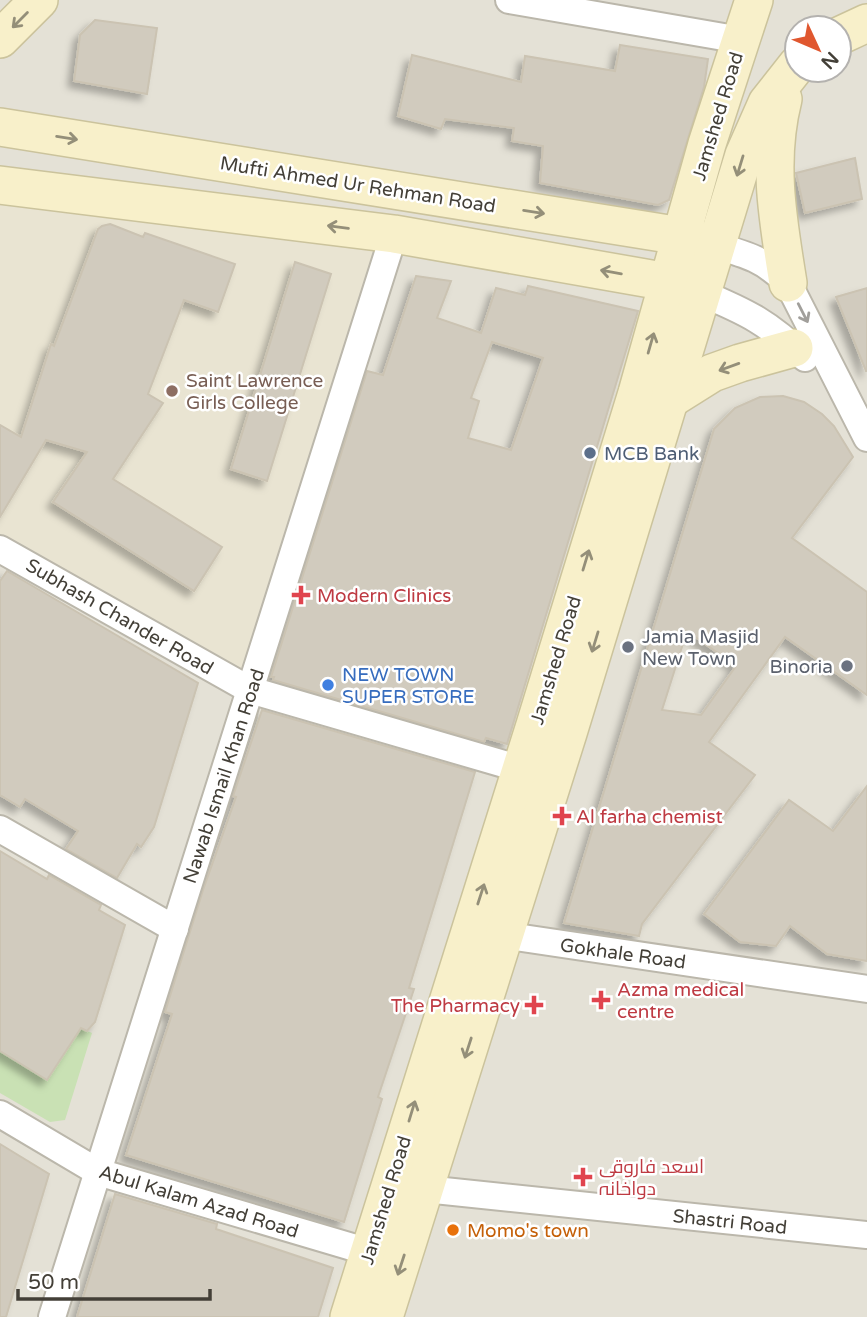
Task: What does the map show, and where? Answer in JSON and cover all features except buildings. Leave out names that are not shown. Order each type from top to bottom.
[{"type":"main road","points":[[0,39],[39,0]]},
{"type":"main road","name":"Jamshed Road","points":[[349,1317],[369,1252],[487,933],[668,400],[685,288],[681,236],[706,144],[754,0]]},
{"type":"main road","name":"Jamshed Road","points":[[384,1317],[425,1189],[487,933],[521,769],[637,393],[685,288],[716,246],[744,155],[767,103],[783,82]]},
{"type":"main road","points":[[788,283],[774,176],[776,129],[789,84]]},
{"type":"main road","name":"Mufti Ahmed Ur Rehman Road","points":[[0,127],[681,236],[716,246]]},
{"type":"main road","points":[[0,185],[394,234],[685,288]]},
{"type":"main road","points":[[668,400],[712,373],[794,348]]},
{"type":"street","points":[[509,0],[741,40]]},
{"type":"street","name":"Nawab Ismail Khan Road","points":[[52,1317],[394,234]]},
{"type":"street","points":[[716,246],[770,266],[788,283],[867,438]]},
{"type":"street","points":[[685,288],[747,312],[778,332],[846,399]]},
{"type":"street","name":"Subhash Chander Road","points":[[0,549],[250,690],[521,769]]},
{"type":"street","points":[[0,829],[175,929]]},
{"type":"street","name":"Gokhale Road","points":[[487,933],[867,989]]},
{"type":"street","name":"Abul Kalam Azad Road","points":[[0,1114],[98,1172],[369,1252]]},
{"type":"street","name":"Shastri Road","points":[[425,1189],[867,1235]]},
{"type":"shaded area","points":[[0,0],[867,0],[867,1317],[0,1317]]},
{"type":"shaded area","name":"Saint Lawrence Girls College","points":[[0,185],[394,234],[250,690],[0,549]]},
{"type":"green space","points":[[81,1028],[92,1033],[65,1120],[50,1122],[0,1093],[0,1051],[47,1080]]},
{"type":"place","name":"Saint Lawrence Girls College","points":[[172,391]]},
{"type":"place","name":"MCB Bank","points":[[590,453]]},
{"type":"place","name":"Modern Clinics","points":[[301,595]]},
{"type":"place","name":"Jamia Masjid New Town","points":[[628,647]]},
{"type":"place","name":"Binoria","points":[[847,666]]},
{"type":"place","name":"NEW TOWN SUPER STORE","points":[[328,685]]},
{"type":"place","name":"Al farha chemist","points":[[562,816]]},
{"type":"place","name":"Azma medical centre","points":[[601,1000]]},
{"type":"place","name":"The Pharmacy","points":[[534,1005]]},
{"type":"place","name":"اسعد فاروقی دواخانہ","points":[[583,1177]]},
{"type":"place","name":"Momo's town","points":[[453,1230]]}]
